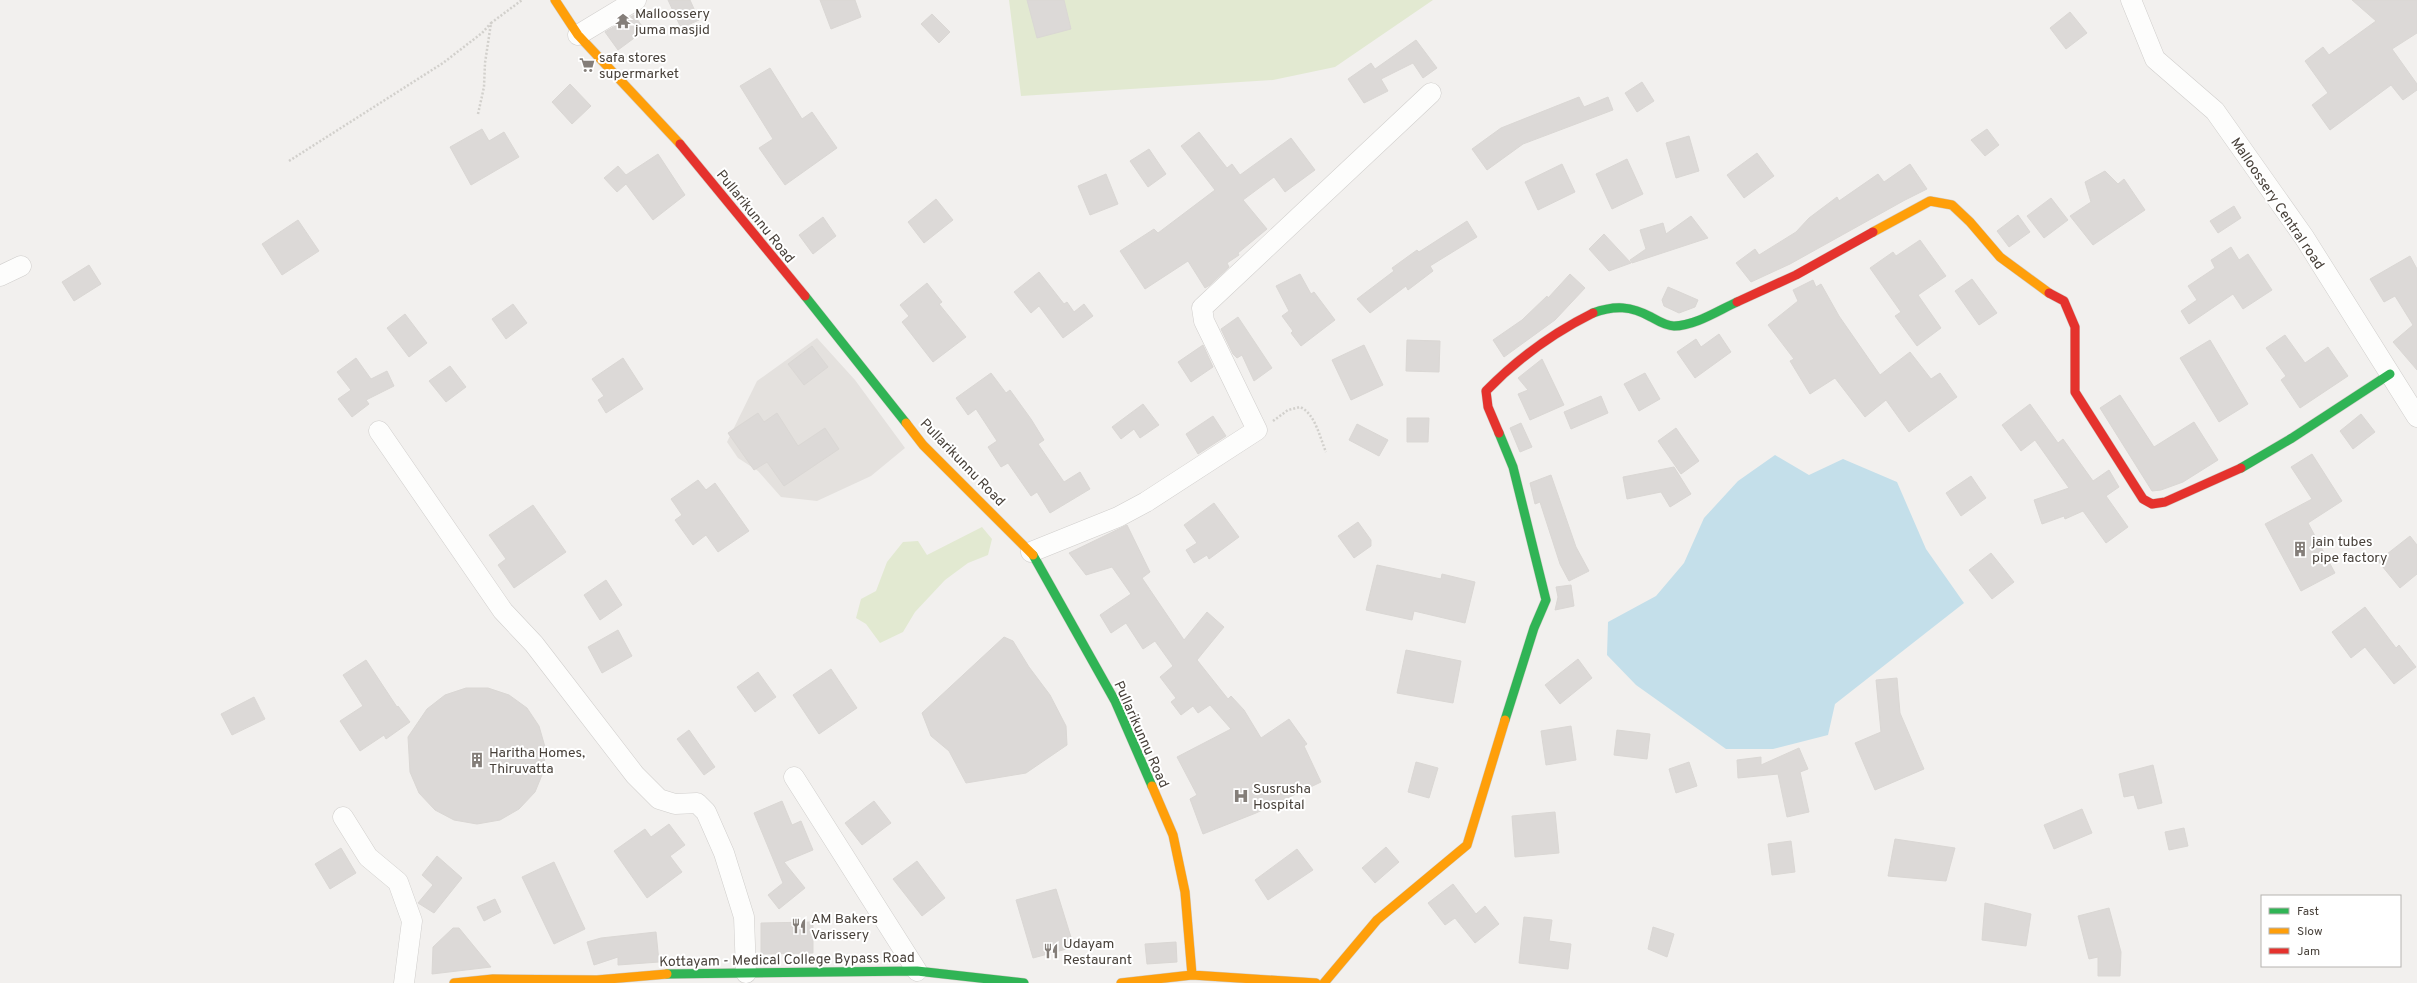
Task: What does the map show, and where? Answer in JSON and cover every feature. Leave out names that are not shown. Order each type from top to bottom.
[{"type":"main road","name":"Pullarikunnu Road","points":[[555,0],[578,35],[669,130],[862,366],[923,445],[1031,552],[1115,701],[1173,835],[1185,892],[1192,975]]},
{"type":"main road","points":[[1324,983],[1377,920],[1467,845],[1534,628],[1546,600],[1513,467],[1488,407],[1486,390],[1515,362],[1563,329],[1607,307],[1627,306],[1673,326],[1688,324],[1796,275],[1930,202],[1952,205],[1970,222],[2000,257],[2040,287],[2064,301],[2075,327],[2075,392],[2139,495],[2151,504],[2159,504],[2233,472],[2265,454],[2390,374]]},
{"type":"main road","name":"Kottayam - Medical College Bypass Road","points":[[454,983],[493,979],[597,980],[684,972],[745,978],[917,971],[1024,983]]},
{"type":"main road","points":[[1121,983],[1192,975],[1316,983]]},
{"type":"street","points":[[578,35],[636,0]]},
{"type":"street","name":"Malloossery Central road","points":[[2131,0],[2155,59],[2215,111],[2304,238],[2417,417]]},
{"type":"street","points":[[1031,552],[1118,517],[1139,506],[1257,430],[1204,321],[1202,308],[1431,93]]},
{"type":"street","points":[[0,276],[21,266]]},
{"type":"street","points":[[380,430],[503,611],[534,644],[635,775],[659,799],[675,804],[697,803],[706,812],[724,853],[744,917],[745,978]]},
{"type":"street","points":[[794,777],[917,971]]},
{"type":"street","points":[[343,817],[368,856],[398,882],[412,921],[404,983]]},
{"type":"path","points":[[289,161],[443,64],[482,33],[490,23],[522,0]]},
{"type":"path","points":[[478,114],[484,86],[490,23]]},
{"type":"path","points":[[1257,430],[1288,410],[1300,407],[1311,415],[1326,452]]},
{"type":"shaded area","points":[[817,338],[855,380],[905,448],[871,476],[817,501],[781,497],[758,471],[738,458],[727,442],[757,381]]},
{"type":"green space","points":[[1009,0],[1433,0],[1335,67],[1273,80],[1021,96]]},
{"type":"green space","points":[[982,527],[992,539],[988,555],[968,563],[945,580],[915,612],[903,632],[880,643],[866,624],[856,618],[861,599],[876,591],[887,562],[903,542],[918,541],[927,555]]},
{"type":"water","points":[[1775,455],[1809,475],[1843,459],[1897,482],[1926,549],[1964,603],[1835,704],[1828,735],[1773,749],[1726,749],[1636,685],[1607,655],[1608,622],[1656,596],[1684,563],[1704,518],[1738,481]]},
{"type":"building","points":[[668,0],[690,0],[699,20],[681,28]]},
{"type":"building","points":[[820,0],[855,0],[861,17],[831,29]]},
{"type":"building","points":[[1027,0],[1064,0],[1071,29],[1037,38]]},
{"type":"building","points":[[2352,0],[2417,0],[2417,33],[2392,49],[2417,84],[2417,90],[2403,100],[2391,85],[2330,130],[2312,105],[2328,93],[2305,61],[2323,47],[2329,55],[2376,21]]},
{"type":"building","points":[[2070,12],[2087,33],[2066,49],[2050,28]]},
{"type":"building","points":[[932,14],[950,32],[939,43],[921,24]]},
{"type":"building","points":[[634,15],[645,30],[618,50],[605,32]]},
{"type":"building","points":[[1416,40],[1437,68],[1423,78],[1413,63],[1381,79],[1388,91],[1364,103],[1348,79],[1371,63],[1375,69]]},
{"type":"building","points":[[770,68],[802,119],[812,112],[837,148],[785,185],[759,148],[773,139],[740,86]]},
{"type":"building","points":[[1642,82],[1654,101],[1637,112],[1625,93]]},
{"type":"building","points":[[570,84],[591,106],[572,124],[552,102]]},
{"type":"building","points":[[1579,97],[1584,107],[1608,97],[1613,110],[1523,144],[1487,170],[1472,149],[1501,128]]},
{"type":"building","points":[[482,129],[489,141],[504,132],[519,157],[471,185],[450,147]]},
{"type":"building","points":[[1987,129],[1999,145],[1985,156],[1971,140]]},
{"type":"building","points":[[1199,132],[1227,168],[1232,164],[1240,175],[1291,138],[1315,170],[1285,192],[1274,177],[1243,200],[1267,229],[1238,253],[1239,255],[1227,263],[1229,267],[1210,285],[1205,288],[1188,261],[1145,289],[1120,251],[1154,229],[1158,233],[1215,190],[1181,146]]},
{"type":"building","points":[[1689,136],[1699,171],[1676,178],[1666,143]]},
{"type":"building","points":[[1149,149],[1166,174],[1148,187],[1130,161]]},
{"type":"building","points":[[1757,153],[1774,176],[1744,198],[1727,175]]},
{"type":"building","points":[[658,154],[685,195],[653,220],[626,184],[617,192],[604,178],[618,166],[626,175]]},
{"type":"building","points":[[1627,159],[1643,194],[1612,209],[1596,174]]},
{"type":"building","points":[[1562,164],[1575,192],[1538,210],[1525,182]]},
{"type":"building","points":[[1910,164],[1927,189],[1790,264],[1751,282],[1736,263],[1755,249],[1759,255],[1796,232],[1809,218],[1837,197],[1839,201],[1878,174],[1884,182]]},
{"type":"building","points":[[2105,171],[2118,184],[2124,179],[2145,210],[2093,245],[2070,216],[2091,202],[2085,182]]},
{"type":"building","points":[[1106,174],[1118,204],[1090,215],[1078,186]]},
{"type":"building","points":[[2051,198],[2068,220],[2044,238],[2027,216]]},
{"type":"building","points":[[936,199],[953,220],[924,243],[908,222]]},
{"type":"building","points":[[2234,206],[2241,218],[2218,233],[2210,221]]},
{"type":"building","points":[[2018,215],[2030,232],[2009,247],[1997,231]]},
{"type":"building","points":[[1691,216],[1708,238],[1632,263],[1630,260],[1646,249],[1640,230],[1663,223],[1666,234]]},
{"type":"building","points":[[823,217],[836,236],[813,254],[799,235]]},
{"type":"building","points":[[298,220],[319,251],[282,275],[262,244]]},
{"type":"building","points":[[1467,221],[1477,237],[1430,266],[1433,271],[1408,290],[1406,286],[1370,313],[1357,299],[1394,271],[1392,268],[1417,250],[1419,252]]},
{"type":"building","points":[[1604,234],[1631,263],[1609,271],[1589,249]]},
{"type":"building","points":[[1920,240],[1946,276],[1918,295],[1941,328],[1917,346],[1895,316],[1901,312],[1870,268],[1893,252],[1896,256]]},
{"type":"building","points":[[2231,247],[2239,260],[2248,254],[2272,290],[2243,309],[2233,294],[2189,324],[2181,311],[2197,300],[2188,286],[2215,268],[2211,260]]},
{"type":"building","points":[[2410,256],[2417,269],[2417,370],[2393,342],[2413,325],[2395,296],[2384,302],[2370,279]]},
{"type":"building","points":[[89,265],[101,284],[74,301],[62,282]]},
{"type":"building","points":[[1039,272],[1064,304],[1067,302],[1074,312],[1084,304],[1093,316],[1063,338],[1039,306],[1031,313],[1014,292]]},
{"type":"building","points":[[1300,274],[1311,294],[1314,292],[1335,320],[1301,346],[1291,333],[1293,331],[1282,316],[1289,311],[1276,286]]},
{"type":"building","points":[[1570,274],[1585,288],[1555,320],[1504,357],[1493,340],[1522,320],[1547,296],[1548,298]]},
{"type":"building","points":[[1972,279],[1997,313],[1979,325],[1955,291]]},
{"type":"building","points":[[1813,280],[1816,287],[1821,284],[1839,316],[1880,375],[1910,352],[1931,379],[1940,373],[1957,397],[1909,432],[1886,400],[1865,417],[1835,378],[1810,394],[1790,361],[1794,359],[1768,325],[1798,301],[1793,290]]},
{"type":"building","points":[[927,283],[942,302],[939,304],[966,337],[933,362],[902,322],[909,316],[900,305]]},
{"type":"building","points":[[1668,287],[1698,300],[1695,307],[1679,313],[1664,306],[1662,300]]},
{"type":"building","points":[[513,304],[527,323],[506,339],[492,319]]},
{"type":"building","points":[[405,314],[427,343],[409,357],[387,328]]},
{"type":"building","points":[[1238,317],[1272,368],[1254,381],[1242,355],[1237,358],[1233,354],[1221,329]]},
{"type":"building","points":[[1719,334],[1731,352],[1695,378],[1677,352],[1696,339],[1701,347]]},
{"type":"building","points":[[2285,335],[2305,363],[2328,347],[2348,376],[2300,408],[2281,380],[2286,376],[2266,348]]},
{"type":"building","points":[[1407,340],[1440,341],[1439,372],[1406,371]]},
{"type":"building","points":[[2210,340],[2248,404],[2219,422],[2180,358]]},
{"type":"building","points":[[1203,345],[1213,367],[1191,382],[1178,362]]},
{"type":"building","points":[[1364,345],[1383,385],[1351,400],[1332,360]]},
{"type":"building","points":[[812,346],[828,367],[804,385],[788,364]]},
{"type":"building","points":[[356,358],[371,379],[387,371],[394,386],[366,400],[369,404],[352,417],[338,399],[351,390],[337,372]]},
{"type":"building","points":[[623,358],[643,389],[606,413],[598,400],[604,396],[592,379]]},
{"type":"building","points":[[1542,359],[1564,405],[1530,420],[1518,394],[1528,390],[1518,378]]},
{"type":"building","points":[[450,366],[466,387],[446,402],[429,381]]},
{"type":"building","points":[[991,373],[1006,393],[1010,390],[1031,419],[1044,440],[1038,444],[1064,482],[1080,472],[1090,489],[1050,513],[1037,492],[1031,496],[1008,463],[1001,467],[988,447],[997,441],[976,409],[968,415],[956,398]]},
{"type":"building","points":[[1645,373],[1660,399],[1639,411],[1624,384]]},
{"type":"building","points":[[2120,395],[2154,447],[2194,422],[2218,460],[2183,482],[2161,490],[2152,491],[2100,408]]},
{"type":"building","points":[[1601,396],[1608,413],[1571,429],[1564,412]]},
{"type":"building","points":[[1143,404],[1159,425],[1140,438],[1134,429],[1121,439],[1112,427]]},
{"type":"building","points":[[2030,404],[2058,443],[2063,439],[2093,481],[2109,470],[2119,487],[2106,496],[2128,527],[2106,543],[2083,511],[2065,519],[2064,516],[2042,524],[2034,500],[2069,488],[2035,440],[2021,451],[2002,425]]},
{"type":"building","points":[[758,413],[764,422],[777,413],[798,446],[825,428],[839,449],[784,486],[767,462],[754,470],[728,433]]},
{"type":"building","points":[[2361,414],[2375,432],[2353,449],[2340,431]]},
{"type":"building","points":[[1213,416],[1226,436],[1198,454],[1186,434]]},
{"type":"building","points":[[1407,418],[1429,418],[1428,442],[1407,442]]},
{"type":"building","points":[[1521,423],[1532,447],[1520,452],[1510,428]]},
{"type":"building","points":[[1357,424],[1388,440],[1379,456],[1349,440]]},
{"type":"building","points":[[1676,428],[1699,461],[1681,474],[1658,441]]},
{"type":"building","name":"jain tubes pipe factory","points":[[2312,454],[2342,501],[2308,523],[2335,573],[2301,591],[2265,524],[2312,499],[2291,467]]},
{"type":"building","points":[[1674,467],[1691,494],[1670,507],[1661,492],[1627,499],[1623,477]]},
{"type":"building","points":[[1551,475],[1576,547],[1589,571],[1569,581],[1560,564],[1540,502],[1535,504],[1530,483]]},
{"type":"building","points":[[1971,476],[1986,498],[1961,516],[1946,493]]},
{"type":"building","points":[[698,480],[706,490],[715,483],[749,531],[718,552],[706,535],[693,545],[675,520],[682,515],[671,499]]},
{"type":"building","points":[[1214,503],[1239,537],[1209,559],[1207,555],[1194,563],[1186,550],[1197,543],[1184,525]]},
{"type":"building","points":[[533,505],[566,552],[514,588],[498,565],[506,559],[489,535]]},
{"type":"building","points":[[1358,522],[1371,540],[1371,546],[1354,558],[1338,536]]},
{"type":"building","points":[[1127,525],[1150,572],[1142,578],[1184,640],[1207,612],[1224,627],[1197,660],[1228,699],[1231,696],[1244,710],[1261,738],[1289,719],[1307,744],[1304,746],[1321,782],[1256,813],[1203,834],[1190,799],[1197,795],[1177,757],[1231,729],[1210,705],[1198,713],[1193,706],[1181,715],[1171,702],[1176,698],[1160,677],[1173,666],[1155,641],[1143,649],[1126,623],[1111,633],[1100,615],[1131,594],[1112,567],[1086,575],[1069,553]]},
{"type":"building","points":[[2410,536],[2417,545],[2417,574],[2400,588],[2378,561]]},
{"type":"building","points":[[1991,553],[2014,582],[1992,599],[1969,570]]},
{"type":"building","points":[[1377,565],[1441,579],[1442,574],[1475,582],[1465,623],[1414,611],[1412,620],[1366,610]]},
{"type":"building","points":[[606,580],[622,605],[600,620],[584,595]]},
{"type":"building","points":[[1571,585],[1574,606],[1555,610],[1558,597],[1556,587]]},
{"type":"building","points":[[2365,607],[2396,648],[2399,645],[2416,667],[2394,684],[2365,647],[2351,658],[2332,632]]},
{"type":"building","points":[[618,630],[632,656],[602,673],[588,647]]},
{"type":"building","points":[[1004,637],[1013,641],[1029,667],[1050,695],[1066,726],[1067,745],[1026,773],[966,783],[949,751],[931,736],[922,713]]},
{"type":"building","points":[[1406,650],[1461,661],[1453,703],[1397,693]]},
{"type":"building","points":[[1578,659],[1592,678],[1560,704],[1545,685]]},
{"type":"building","points":[[366,660],[397,707],[398,706],[410,722],[386,739],[384,735],[360,751],[340,721],[363,706],[343,675]]},
{"type":"building","points":[[831,669],[857,708],[819,734],[793,695]]},
{"type":"building","points":[[758,672],[776,697],[755,712],[737,687]]},
{"type":"building","points":[[1897,678],[1900,713],[1924,769],[1875,790],[1855,743],[1881,732],[1876,680]]},
{"type":"building","name":"Haritha Homes, Thiruvatta","points":[[466,688],[488,688],[509,695],[527,708],[539,726],[545,747],[544,770],[535,792],[519,809],[500,820],[477,824],[454,820],[435,810],[419,793],[410,772],[408,737],[427,709],[445,695]]},
{"type":"building","points":[[254,697],[265,719],[232,735],[221,714]]},
{"type":"building","points":[[1571,726],[1576,760],[1546,765],[1541,731]]},
{"type":"building","points":[[689,730],[715,767],[704,775],[677,739]]},
{"type":"building","points":[[1617,730],[1650,734],[1647,759],[1614,755]]},
{"type":"building","points":[[1799,748],[1808,769],[1800,772],[1809,812],[1787,817],[1778,774],[1738,778],[1737,760],[1761,757],[1761,765]]},
{"type":"building","points":[[1416,762],[1438,768],[1429,798],[1408,792]]},
{"type":"building","points":[[1689,762],[1697,786],[1676,793],[1669,769]]},
{"type":"building","points":[[2153,765],[2162,803],[2138,809],[2134,795],[2124,797],[2119,774]]},
{"type":"building","points":[[782,801],[792,825],[801,821],[813,850],[784,862],[805,888],[779,909],[768,895],[783,883],[754,813]]},
{"type":"building","points":[[874,801],[891,823],[862,845],[845,823]]},
{"type":"building","points":[[2082,809],[2092,833],[2054,849],[2044,825]]},
{"type":"building","points":[[1555,812],[1559,853],[1515,857],[1512,816]]},
{"type":"building","points":[[669,824],[685,845],[670,856],[682,872],[647,898],[614,851],[645,829],[651,837]]},
{"type":"building","points":[[2184,828],[2188,846],[2169,850],[2165,832]]},
{"type":"building","points":[[1895,839],[1955,848],[1946,881],[1888,876]]},
{"type":"building","points":[[1791,841],[1795,872],[1772,875],[1768,844]]},
{"type":"building","points":[[1386,847],[1399,862],[1375,883],[1362,868]]},
{"type":"building","points":[[341,848],[356,873],[330,889],[315,864]]},
{"type":"building","points":[[1297,849],[1313,870],[1268,900],[1255,880]]},
{"type":"building","points":[[437,856],[462,878],[434,913],[418,903],[433,885],[422,875]]},
{"type":"building","points":[[917,861],[945,898],[922,916],[893,879]]},
{"type":"building","points":[[554,862],[585,929],[554,944],[522,877]]},
{"type":"building","points":[[1453,884],[1476,914],[1485,906],[1499,924],[1475,943],[1455,918],[1445,925],[1428,903]]},
{"type":"building","points":[[1056,889],[1074,947],[1033,958],[1016,900]]},
{"type":"building","points":[[495,899],[501,912],[484,921],[477,907]]},
{"type":"building","points":[[1985,903],[2031,914],[2026,946],[1982,940]]},
{"type":"building","points":[[2109,908],[2121,952],[2120,976],[2098,976],[2098,957],[2089,959],[2078,916]]},
{"type":"building","points":[[1524,917],[1552,920],[1549,941],[1571,944],[1568,969],[1519,963]]},
{"type":"building","points":[[813,922],[813,953],[761,954],[761,923]]},
{"type":"building","points":[[1653,927],[1674,934],[1667,957],[1648,949]]},
{"type":"building","points":[[453,928],[459,928],[491,967],[432,974],[433,947]]},
{"type":"building","points":[[656,932],[659,962],[618,965],[618,957],[594,965],[587,942],[601,938]]},
{"type":"building","points":[[1176,942],[1177,962],[1147,964],[1145,944]]},
{"type":"traffic: fast","points":[[805,296],[906,423]]},
{"type":"traffic: fast","points":[[1593,313],[1601,310],[1616,308],[1630,309],[1644,313],[1659,322],[1674,326],[1698,321],[1737,302]]},
{"type":"traffic: fast","points":[[2241,468],[2292,438],[2390,374]]},
{"type":"traffic: fast","points":[[1499,433],[1513,467],[1546,600],[1534,628],[1505,720]]},
{"type":"traffic: fast","points":[[1033,555],[1115,701],[1152,786]]},
{"type":"traffic: fast","points":[[667,974],[917,971],[1024,983]]},
{"type":"traffic: slow","points":[[555,0],[578,35],[680,144]]},
{"type":"traffic: slow","points":[[1873,232],[1930,201],[1952,205],[1970,222],[2000,257],[2049,293]]},
{"type":"traffic: slow","points":[[906,423],[923,445],[1033,555]]},
{"type":"traffic: slow","points":[[1324,983],[1377,920],[1467,845],[1505,720]]},
{"type":"traffic: slow","points":[[1152,786],[1173,835],[1185,892],[1192,975]]},
{"type":"traffic: slow","points":[[454,983],[493,979],[597,980],[667,974]]},
{"type":"traffic: slow","points":[[1121,983],[1192,975],[1316,983]]},
{"type":"traffic: jam","points":[[680,144],[805,296]]},
{"type":"traffic: jam","points":[[1737,302],[1796,275],[1873,232]]},
{"type":"traffic: jam","points":[[2049,293],[2064,301],[2075,327],[2075,392],[2143,499],[2152,504],[2165,502],[2241,468]]},
{"type":"traffic: jam","points":[[1499,433],[1488,407],[1486,391],[1510,368],[1536,348],[1564,329],[1593,313]]},
{"type":"place","name":"Malloossery juma masjid","points":[[623,21]]},
{"type":"place","name":"safa stores supermarket","points":[[587,65]]},
{"type":"place","name":"jain tubes pipe factory","points":[[2300,549]]},
{"type":"place","name":"Haritha Homes, Thiruvatta","points":[[477,760]]},
{"type":"place","name":"Susrusha Hospital","points":[[1241,796]]},
{"type":"place","name":"AM Bakers Varissery","points":[[799,926]]},
{"type":"place","name":"Udayam Restaurant","points":[[1051,951]]}]
